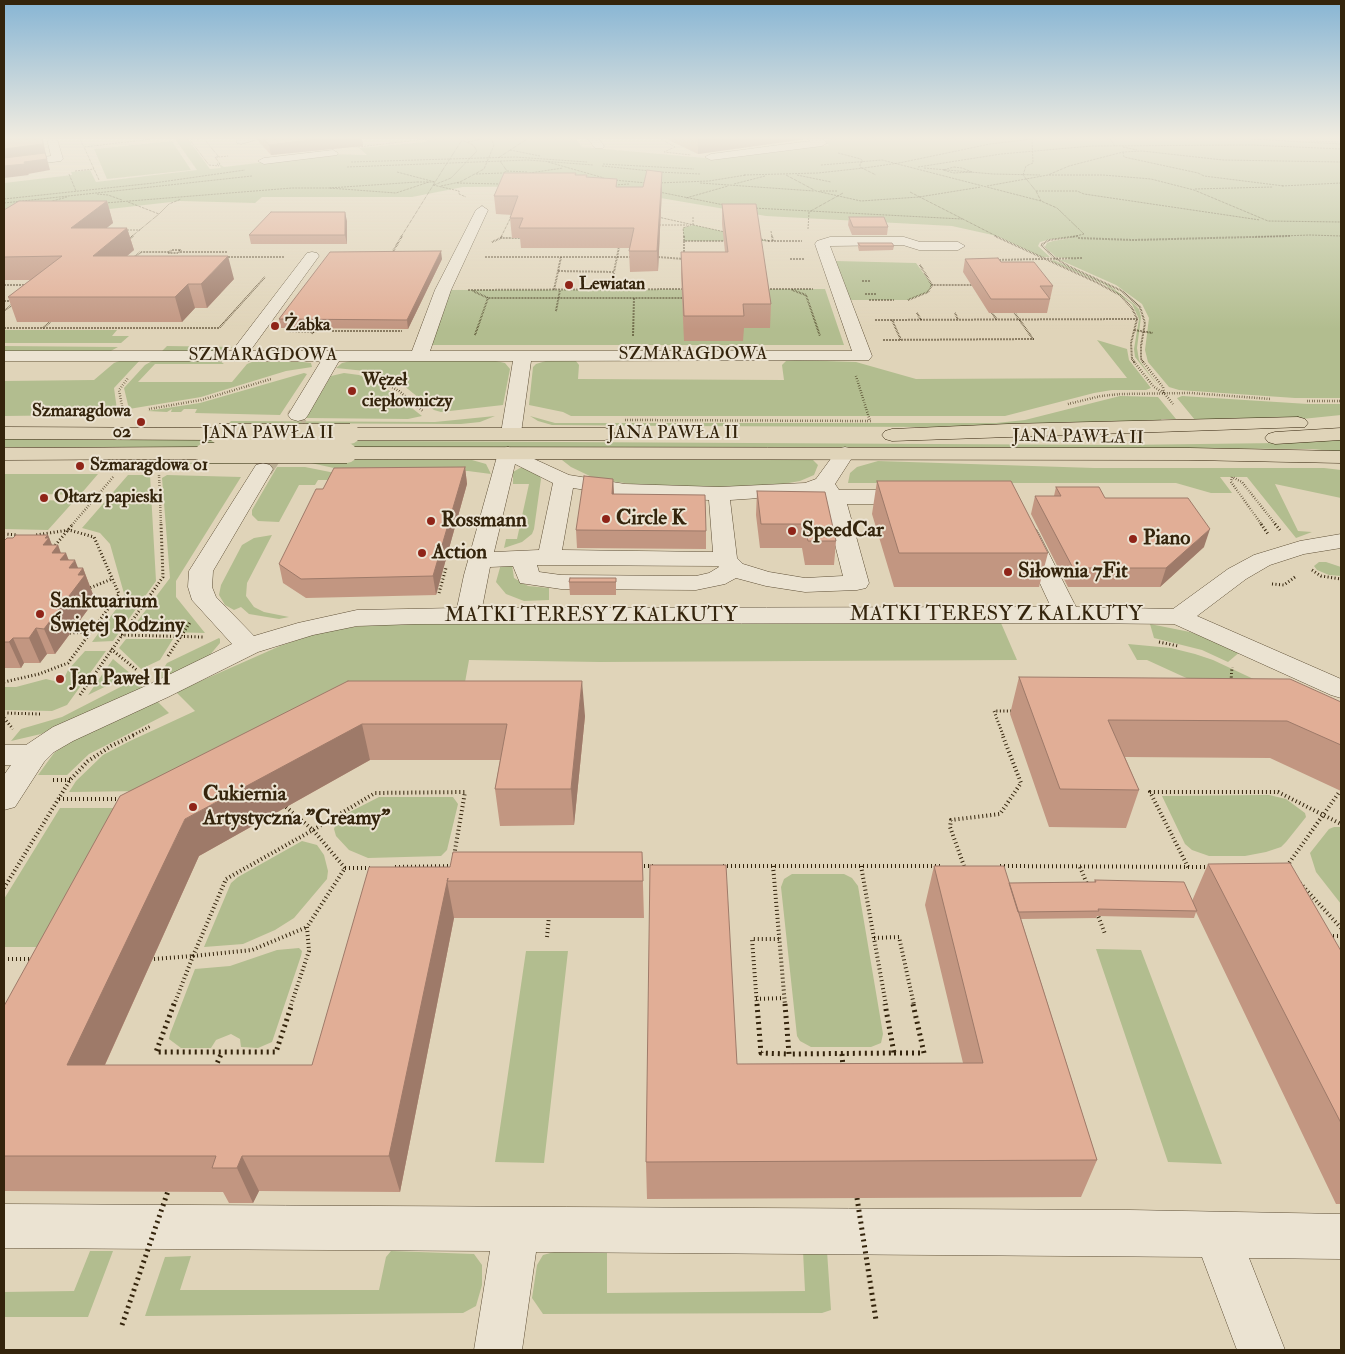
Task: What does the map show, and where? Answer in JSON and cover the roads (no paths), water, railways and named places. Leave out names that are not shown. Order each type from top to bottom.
[{"type":"main road","points":[[885,428],[1008,430],[1210,426],[1341,420]]},
{"type":"main road","name":"JANA PAWŁA II","points":[[509,443],[624,427]]},
{"type":"main road","name":"JANA PAWŁA II","points":[[804,435],[885,428],[1180,439],[1276,438],[1341,434]]},
{"type":"main road","name":"JANA PAWŁA II","points":[[4,433],[219,434],[349,444]]},
{"type":"main road","name":"JANA PAWŁA II","points":[[4,454],[205,454],[349,444],[509,443],[846,453],[1273,454],[1341,457]]},
{"type":"street","points":[[419,356],[443,290],[482,210]]},
{"type":"street","name":"SZMARAGDOWA","points":[[4,356],[863,356],[826,260],[822,244],[830,241],[904,241],[919,246],[958,246]]},
{"type":"street","points":[[237,356],[312,256]]},
{"type":"street","points":[[298,415],[333,356]]},
{"type":"street","points":[[468,616],[509,443],[522,356]]},
{"type":"street","points":[[509,443],[564,480],[625,490],[719,494],[804,489],[939,497]]},
{"type":"street","points":[[846,453],[828,490],[866,615]]},
{"type":"street","points":[[249,646],[205,600],[200,587],[201,571],[263,470]]},
{"type":"street","points":[[548,557],[564,480]]},
{"type":"street","points":[[719,494],[730,564]]},
{"type":"street","points":[[1020,518],[1067,615]]},
{"type":"street","points":[[1179,618],[1237,574],[1262,560],[1300,548],[1328,546]]},
{"type":"street","points":[[480,560],[548,557],[730,564],[766,579],[805,585],[857,583]]},
{"type":"street","points":[[523,559],[529,578],[561,582],[696,583],[716,579],[730,564]]},
{"type":"street","name":"MATKI TERESY Z KALKUTY","points":[[4,800],[33,755],[44,745],[63,734],[158,691],[249,646],[307,629],[358,618],[468,616],[1138,615],[1179,618],[1341,689]]},
{"type":"street","points":[[9,742],[33,755]]},
{"type":"street","points":[[4,1226],[1341,1237]]},
{"type":"street","points":[[498,1350],[516,1230]]},
{"type":"street","points":[[1217,1235],[1262,1350]]},
{"type":"tunnel","points":[[263,469],[298,415]]},
{"type":"place","name":"Lewiatan","points":[[569,285]]},
{"type":"place","name":"Żabka","points":[[275,326]]},
{"type":"place","name":"Węzeł ciepłowniczy","points":[[352,391]]},
{"type":"place","name":"Szmaragdowa 02","points":[[141,422]]},
{"type":"place","name":"Szmaragdowa 01","points":[[80,466]]},
{"type":"place","name":"Ołtarz papieski","points":[[44,498]]},
{"type":"place","name":"Circle K","points":[[606,519]]},
{"type":"place","name":"Rossmann","points":[[431,521]]},
{"type":"place","name":"SpeedCar","points":[[792,531]]},
{"type":"place","name":"Piano","points":[[1133,539]]},
{"type":"place","name":"Action","points":[[422,553]]},
{"type":"place","name":"Siłownia 7Fit","points":[[1008,572]]},
{"type":"place","name":"Sanktuarium Świętej Rodziny","points":[[40,614]]},
{"type":"place","name":"Jan Paweł II","points":[[60,679]]},
{"type":"place","name":"Cukiernia Artystyczna \"Creamy\"","points":[[193,807]]}]
